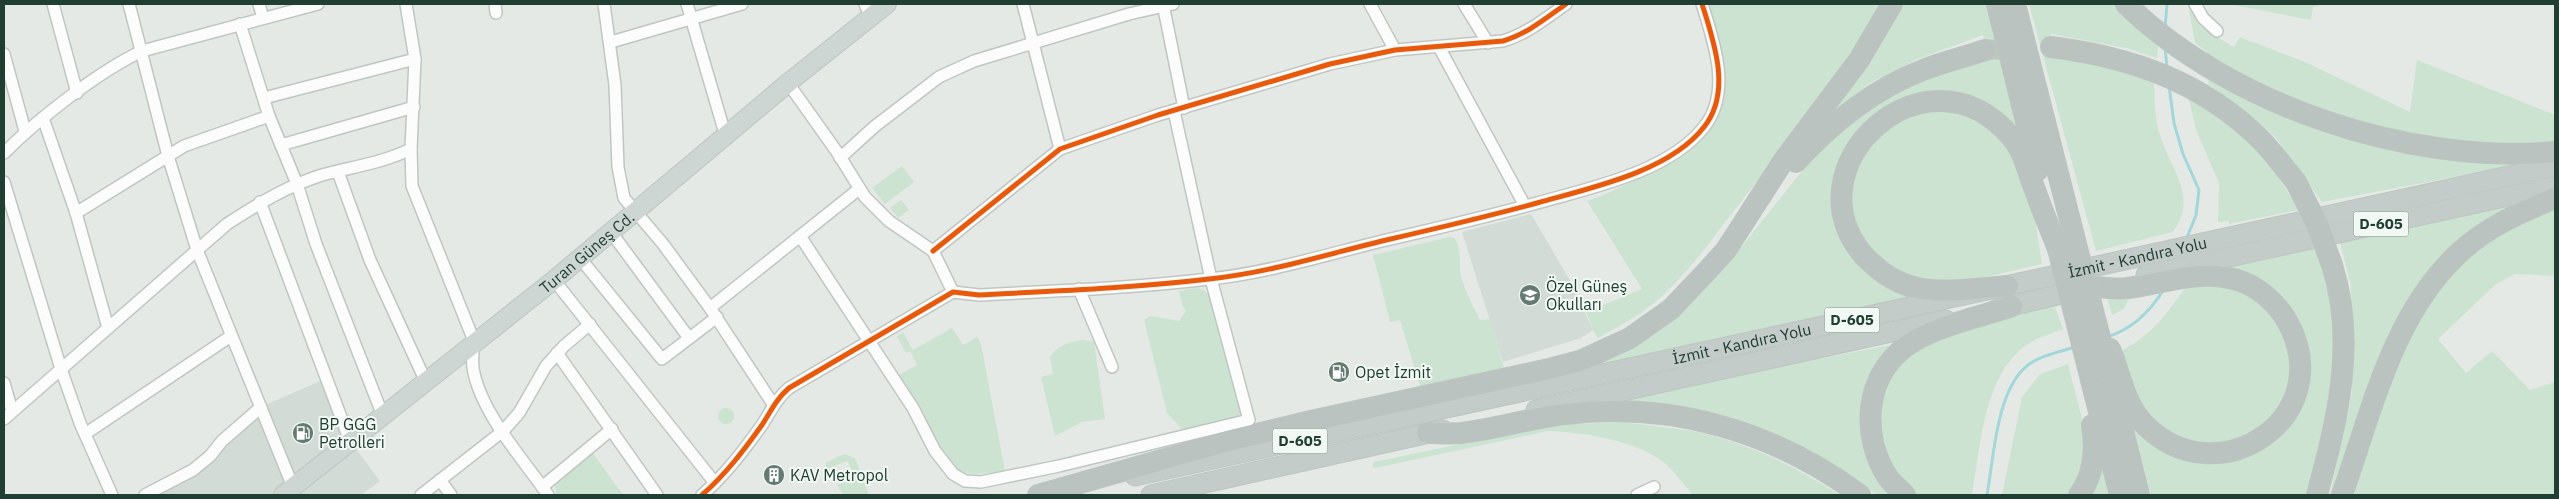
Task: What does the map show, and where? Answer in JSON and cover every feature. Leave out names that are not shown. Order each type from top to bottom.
[{"type":"highway","points":[[1038,495],[1293,425],[1580,361],[1630,338],[1670,309],[1726,250],[1784,160],[1859,60],[1892,4]]},
{"type":"highway","points":[[1997,4],[2067,247]]},
{"type":"highway","points":[[2015,4],[2067,247],[2088,368],[2120,495]]},
{"type":"highway","points":[[2129,7],[2207,65],[2264,96],[2304,112],[2397,142],[2494,153],[2555,152]]},
{"type":"highway","points":[[2051,48],[2088,52],[2136,63],[2190,87],[2214,102],[2262,141],[2296,182],[2317,224],[2332,265],[2341,304],[2343,374],[2330,450],[2317,495]]},
{"type":"highway","points":[[1753,210],[1808,149],[1857,106],[1922,70],[1985,50]]},
{"type":"highway","points":[[2008,286],[1949,290],[1918,288],[1889,277],[1859,250],[1850,235],[1845,218],[1842,203],[1843,186],[1857,147],[1870,131],[1886,117],[1906,107],[1930,101],[1965,106],[1981,111],[1999,124],[2014,139],[2067,247],[2092,308],[2113,372],[2139,495]]},
{"type":"highway","name":"İzmit - Kandıra Yolu","points":[[1046,495],[2555,166]]},
{"type":"highway","name":"İzmit - Kandıra Yolu","points":[[2201,268],[2555,186]]},
{"type":"highway","points":[[2342,495],[2394,346],[2426,290],[2460,252],[2479,237],[2504,221],[2555,198]]},
{"type":"highway","points":[[2093,287],[2128,284],[2201,268],[2244,282],[2258,289],[2281,311],[2293,332],[2299,351],[2301,374],[2296,396],[2282,423],[2264,438],[2241,449],[2218,454],[2191,451],[2166,441],[2144,424],[2128,401],[2113,372]]},
{"type":"highway","name":"İzmit - Kandıra Yolu","points":[[1151,495],[2093,287]]},
{"type":"highway","points":[[1905,495],[1890,479],[1882,465],[1871,430],[1869,414],[1878,380],[1895,357],[1907,345],[1927,335],[2012,306]]},
{"type":"highway","points":[[2079,495],[2089,476],[2094,446],[2088,399],[2088,368]]},
{"type":"highway","points":[[1427,433],[1460,433],[1547,416],[1608,410],[1679,416],[1726,426],[1766,441],[1816,466],[1860,495]]},
{"type":"main road","name":"Turan Güneş Cd.","points":[[288,491],[426,382],[474,341],[554,280],[726,137],[868,10],[887,4]]},
{"type":"street","points":[[53,4],[77,93]]},
{"type":"street","points":[[129,4],[168,156],[197,250],[261,407],[288,491]]},
{"type":"street","points":[[259,4],[263,18]]},
{"type":"street","points":[[4,153],[25,131],[128,58],[142,51],[318,4]]},
{"type":"street","points":[[406,4],[415,59],[411,150],[412,186],[474,341],[473,367],[475,378],[488,408],[545,491],[612,429]]},
{"type":"street","points":[[604,4],[610,42],[618,167],[624,198],[663,244],[714,313],[773,404]]},
{"type":"street","points":[[687,4],[726,137]]},
{"type":"street","points":[[610,42],[742,4]]},
{"type":"street","points":[[1023,4],[1060,149]]},
{"type":"street","points":[[1370,4],[1395,50]]},
{"type":"street","points":[[1464,4],[1488,43]]},
{"type":"street","points":[[702,495],[739,457],[765,420],[773,404],[789,388],[953,292],[979,295],[1211,279],[1314,258],[1525,206],[1608,183],[1659,162],[1686,146],[1705,126],[1716,106],[1718,85],[1712,37],[1702,4]]},
{"type":"street","points":[[2195,4],[2203,18],[2217,30]]},
{"type":"street","points":[[800,236],[913,408],[944,465],[953,474],[965,481],[981,482],[1059,466],[1249,420],[1211,279],[1179,110],[1167,5],[1129,14],[974,61],[939,77],[874,127],[840,158]]},
{"type":"street","points":[[933,251],[1060,149],[1330,64],[1395,50],[1488,43],[1514,38],[1559,6]]},
{"type":"street","points":[[240,24],[270,116],[297,184],[316,244],[383,416]]},
{"type":"street","points":[[1439,47],[1525,206]]},
{"type":"street","points":[[4,54],[25,131]]},
{"type":"street","points":[[264,98],[415,59]]},
{"type":"street","points":[[788,83],[859,189],[889,221],[933,251],[953,292]]},
{"type":"street","points":[[281,145],[414,107]]},
{"type":"street","points":[[76,212],[184,146],[270,116]]},
{"type":"street","points":[[44,118],[76,212],[108,328]]},
{"type":"street","points":[[8,415],[227,224],[260,202],[297,184],[392,158],[411,150]]},
{"type":"street","points":[[338,172],[370,260],[426,382]]},
{"type":"street","points":[[4,182],[61,369],[85,434],[112,495]]},
{"type":"street","points":[[580,258],[662,359],[689,338],[800,236],[859,189]]},
{"type":"street","points":[[260,202],[350,441]]},
{"type":"street","points":[[611,232],[689,338]]},
{"type":"street","points":[[554,280],[715,483]]},
{"type":"street","points":[[1079,289],[1112,366]]},
{"type":"street","points":[[421,495],[503,431],[520,413],[546,366],[557,353],[590,324]]},
{"type":"street","points":[[85,434],[231,336]]},
{"type":"street","points":[[557,353],[612,429],[656,495]]},
{"type":"street","points":[[4,383],[8,415]]},
{"type":"street","points":[[145,495],[193,470],[210,456],[222,441],[261,407]]},
{"type":"street","points":[[440,480],[451,495]]},
{"type":"street","points":[[1637,495],[1654,487]]},
{"type":"shaded area","name":"Özel Güneş Okulları","points":[[1531,214],[1569,279],[1593,330],[1581,338],[1503,362],[1462,232]]},
{"type":"shaded area","points":[[327,378],[350,441],[380,481],[361,495],[145,495],[193,470],[261,407]]},
{"type":"green space","points":[[1707,4],[1881,4],[1811,110],[1691,266],[1654,303],[1641,313],[1598,338],[1586,312],[1642,289],[1587,201],[1667,166],[1691,150],[1710,128],[1717,115]]},
{"type":"green space","points":[[1900,4],[1986,4],[2020,136],[2002,116],[1978,101],[1953,93],[1927,93],[1902,100],[1879,112],[1859,129],[1844,151],[1834,177],[1833,190],[1839,228],[1850,251],[1873,274],[1927,295],[1558,374],[1618,353],[1661,330],[1686,309],[1709,285],[1817,154],[1855,117],[1869,106],[1900,88],[1985,50],[1983,35],[1918,59],[1870,83],[1826,117]]},
{"type":"green space","points":[[2029,4],[2114,4],[2158,46],[2157,58],[2126,48],[2051,34],[2051,55],[2083,58],[2154,81],[2157,124],[2183,196],[2180,219],[2173,232],[2096,251]]},
{"type":"green space","points":[[2188,4],[2191,4],[2215,36],[2234,47],[2240,37],[2305,62],[2410,112],[2417,60],[2555,115],[2555,146],[2462,142],[2418,135],[2332,112],[2290,96],[2207,55],[2207,52],[2195,43]]},
{"type":"green space","points":[[2228,4],[2325,4],[2313,7],[2311,20]]},
{"type":"green space","points":[[2209,76],[2301,118],[2543,160],[2322,202],[2276,138],[2239,106],[2208,84]]},
{"type":"green space","points":[[2189,99],[2224,121],[2252,146],[2277,175],[2298,210],[2229,224],[2229,221],[2218,222],[2219,183],[2196,130]]},
{"type":"green space","points":[[1936,110],[1963,113],[1986,122],[2014,153],[2027,187],[2036,225],[2042,264],[1969,281],[1936,284],[1907,279],[1873,257],[1853,219],[1851,200],[1858,165],[1875,139],[1902,118]]},
{"type":"green space","points":[[902,166],[914,182],[885,204],[872,188]]},
{"type":"green space","points":[[901,200],[909,210],[898,218],[890,208]]},
{"type":"green space","points":[[2524,202],[2443,256],[2335,495],[2330,495],[2352,392],[2351,286],[2340,243]]},
{"type":"green space","points":[[2555,207],[2555,276],[2515,274],[2496,284],[2438,339],[2466,373],[2492,351],[2530,390],[2555,382],[2555,495],[2354,495],[2401,352],[2433,292],[2473,251],[2509,228]]},
{"type":"green space","points":[[1449,237],[1454,238],[1457,242],[1461,276],[1480,320],[1490,319],[1505,371],[1421,389],[1400,320],[1390,322],[1373,255]]},
{"type":"green space","points":[[2314,249],[2327,277],[2333,308],[2335,339],[2334,371],[2329,403],[2309,495],[2151,495],[2131,418],[2158,443],[2173,453],[2189,459],[2212,462],[2235,459],[2255,452],[2274,440],[2289,425],[2300,407],[2307,386],[2309,357],[2302,329],[2297,319],[2284,308],[2217,267]]},
{"type":"green space","points":[[2189,282],[2228,283],[2266,304],[2288,337],[2292,380],[2276,415],[2240,442],[2191,445],[2148,419],[2131,394],[2121,351],[2143,337],[2160,321]]},
{"type":"green space","points":[[1196,288],[1202,289],[1209,295],[1240,412],[1238,417],[1231,420],[1188,429],[1181,428],[1167,413],[1144,320],[1150,316],[1179,321],[1186,311],[1182,305],[1179,291]]},
{"type":"green space","points":[[2131,295],[2124,309],[2112,315],[2107,297]]},
{"type":"green space","points":[[2054,304],[2063,329],[2031,342],[2015,355],[2003,371],[1994,390],[1982,433],[1972,495],[1917,495],[1904,483],[1887,455],[1880,434],[1880,393],[1903,356],[1948,333]]},
{"type":"green space","points":[[952,328],[963,345],[977,337],[981,344],[1005,471],[970,474],[959,471],[952,466],[941,452],[926,417],[919,406],[895,377],[917,365],[910,351],[906,353],[897,337],[903,332],[913,350]]},
{"type":"green space","points":[[1074,341],[1094,342],[1105,419],[1082,422],[1055,436],[1041,377],[1053,374],[1050,356],[1057,349]]},
{"type":"green space","points":[[1896,344],[1865,397],[1860,416],[1861,428],[1868,452],[1894,495],[1877,495],[1797,445],[1740,421],[1683,409],[1584,406],[1656,390]]},
{"type":"green space","points":[[2068,364],[2086,434],[2088,458],[2069,495],[2002,495],[2022,397],[2040,374]]},
{"type":"green space","points":[[726,408],[732,410],[734,416],[732,422],[726,424],[720,422],[718,416],[720,410]]},
{"type":"green space","points":[[1622,422],[1687,430],[1727,440],[1785,464],[1839,495],[1693,495],[1668,466],[1648,452],[1606,438],[1548,431],[1375,468],[1372,466],[1374,462],[1551,425]]},
{"type":"green space","points":[[592,452],[623,495],[557,495],[555,486]]},
{"type":"green space","points":[[844,454],[855,458],[869,495],[843,495],[837,485],[856,477],[847,461],[827,469],[825,463]]},
{"type":"green space","points":[[2100,456],[2110,495],[2087,495]]},
{"type":"waterway","points":[[2165,28],[2167,4]]},
{"type":"waterway","points":[[2165,47],[2167,68]]},
{"type":"waterway","points":[[2169,86],[2174,123],[2183,154],[2199,190],[2196,215],[2186,240]]},
{"type":"waterway","points":[[2107,337],[2116,334],[2140,319],[2164,289]]},
{"type":"waterway","points":[[1987,495],[1998,425],[2009,391],[2017,376],[2028,365],[2039,359],[2075,347]]},
{"type":"tunnel","points":[[1985,50],[2051,47]]},
{"type":"cycle path","points":[[933,251],[1060,149],[1158,115],[1330,64],[1395,50],[1503,41],[1528,30],[1566,4]]},
{"type":"cycle path","points":[[702,495],[734,462],[784,392],[953,292],[979,295],[1094,289],[1231,276],[1296,263],[1518,208],[1604,184],[1650,167],[1671,156],[1689,143],[1704,127],[1712,113],[1717,98],[1719,83],[1718,67],[1702,4]]},
{"type":"place","name":"Özel Güneş Okulları","points":[[1530,295]]},
{"type":"place","name":"Opet İzmit","points":[[1339,372]]},
{"type":"place","name":"BP GGG Petrolleri","points":[[303,433]]},
{"type":"place","name":"KAV Metropol","points":[[774,475]]}]
